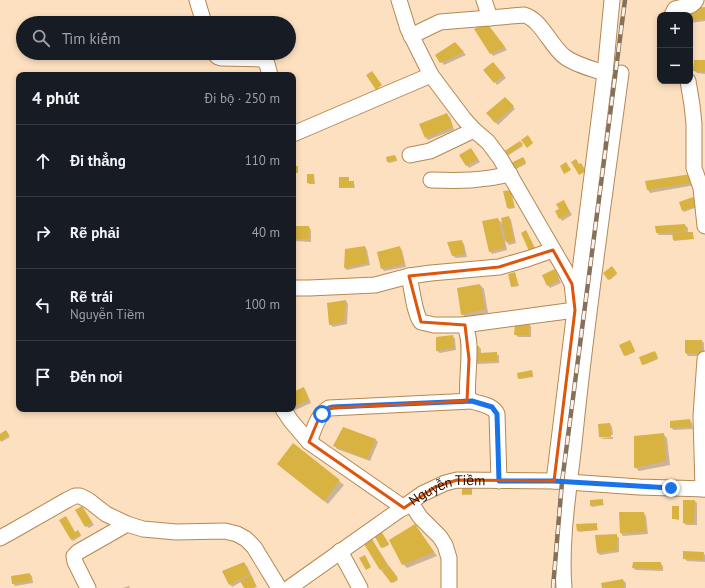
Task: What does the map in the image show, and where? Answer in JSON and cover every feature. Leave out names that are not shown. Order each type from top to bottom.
[{"type":"street","points":[[197,0],[202,16]]},
{"type":"street","points":[[399,0],[412,36],[431,75],[464,119],[488,142],[510,174],[522,198],[572,284],[575,310]]},
{"type":"street","points":[[484,0],[490,18]]},
{"type":"street","points":[[554,481],[605,73],[612,0]]},
{"type":"street","points":[[674,12],[675,9],[694,4],[696,0]]},
{"type":"street","points":[[412,36],[440,22],[524,15],[529,16],[564,56],[583,66],[605,73]]},
{"type":"street","points":[[263,60],[267,64],[269,72]]},
{"type":"street","points":[[564,588],[562,571],[564,539],[579,392],[621,73]]},
{"type":"street","points":[[296,133],[431,75]]},
{"type":"street","points":[[688,84],[694,124],[694,168],[701,188],[705,226]]},
{"type":"street","points":[[410,155],[430,151],[474,130]]},
{"type":"street","points":[[431,180],[460,181],[488,179],[510,174]]},
{"type":"street","points":[[296,288],[375,285],[409,276],[476,268],[499,267],[527,260],[553,250]]},
{"type":"street","points":[[409,276],[418,318],[421,322],[434,325],[463,325],[575,310]]},
{"type":"street","points":[[463,325],[466,328],[468,339],[469,359],[467,393],[468,399],[472,401]]},
{"type":"street","points":[[704,489],[701,416],[705,359]]},
{"type":"street","points":[[309,442],[319,418],[329,408],[472,401],[492,407],[497,414],[499,481]]},
{"type":"street","points":[[285,412],[309,442],[408,505],[440,537],[445,545],[449,558],[448,588]]},
{"type":"street","name":"Nguyễn Tiềm","points":[[289,588],[422,494],[445,483],[457,480],[554,481],[704,489]]},
{"type":"street","points":[[0,538],[75,496],[83,498],[106,514],[127,524],[143,529],[163,532],[225,531],[237,534],[246,539],[254,547],[279,588]]},
{"type":"street","points":[[88,588],[75,562],[74,556],[78,552],[127,524]]},
{"type":"street","points":[[340,551],[360,588]]},
{"type":"highlighted area","points":[[553,250],[572,284],[575,310],[554,481],[457,480],[435,487],[404,508],[309,442],[319,418],[329,408],[467,401],[469,359],[465,325],[421,322],[409,276],[499,267]]},
{"type":"building","points":[[705,7],[705,19],[693,20],[693,12],[678,12],[678,9]]},
{"type":"building","points":[[486,22],[505,47],[490,54],[474,29]]},
{"type":"building","points":[[455,42],[464,52],[440,63],[435,55]]},
{"type":"building","points":[[694,60],[705,60],[705,72],[693,71]]},
{"type":"building","points":[[493,62],[504,75],[494,83],[483,70]]},
{"type":"building","points":[[372,71],[382,85],[376,90],[366,75]]},
{"type":"building","points":[[505,97],[514,106],[495,123],[486,113]]},
{"type":"building","points":[[447,113],[453,127],[425,138],[419,124]]},
{"type":"building","points":[[528,135],[533,143],[527,148],[521,140]]},
{"type":"building","points":[[520,141],[523,144],[506,156],[503,152]]},
{"type":"building","points":[[471,148],[478,159],[466,166],[459,155]]},
{"type":"building","points":[[395,155],[397,160],[387,162],[386,157]]},
{"type":"building","points":[[523,157],[526,162],[514,169],[511,163]]},
{"type":"building","points":[[576,159],[579,164],[581,163],[586,171],[579,175],[571,162]]},
{"type":"building","points":[[566,162],[571,170],[564,174],[560,166]]},
{"type":"building","points":[[296,166],[298,166],[298,173],[296,173]]},
{"type":"building","points":[[307,174],[314,174],[314,183],[307,183]]},
{"type":"building","points":[[691,174],[693,183],[647,190],[645,181]]},
{"type":"building","points":[[339,177],[349,177],[349,181],[354,181],[354,187],[339,188]]},
{"type":"building","points":[[511,190],[514,207],[507,208],[503,191]]},
{"type":"building","points":[[693,197],[697,206],[682,211],[679,202]]},
{"type":"building","points":[[564,200],[570,213],[559,219],[555,211],[559,209],[556,204]]},
{"type":"building","points":[[509,216],[514,241],[506,242],[501,218]]},
{"type":"building","points":[[498,218],[505,247],[489,252],[482,221]]},
{"type":"building","points":[[685,224],[686,232],[656,233],[655,226]]},
{"type":"building","points":[[296,226],[309,226],[309,239],[296,239]]},
{"type":"building","points":[[526,230],[535,248],[529,251],[521,233]]},
{"type":"building","points":[[693,232],[693,239],[673,240],[672,233]]},
{"type":"building","points":[[462,240],[465,254],[452,256],[447,242]]},
{"type":"building","points":[[365,246],[368,263],[344,268],[345,249]]},
{"type":"building","points":[[400,246],[404,264],[381,269],[377,252]]},
{"type":"building","points":[[612,266],[617,273],[608,280],[603,273]]},
{"type":"building","points":[[555,269],[559,280],[547,286],[542,275]]},
{"type":"building","points":[[515,272],[518,285],[511,287],[508,274]]},
{"type":"building","points":[[480,284],[485,309],[461,315],[457,288]]},
{"type":"building","points":[[346,300],[344,322],[329,325],[327,303]]},
{"type":"building","points":[[515,323],[529,323],[529,335],[514,335]]},
{"type":"building","points":[[453,335],[454,348],[436,351],[436,337]]},
{"type":"building","points":[[630,340],[635,351],[624,356],[619,345]]},
{"type":"building","points":[[685,340],[702,340],[702,353],[685,353]]},
{"type":"building","points":[[473,346],[479,346],[479,353],[497,352],[497,361],[473,361]]},
{"type":"building","points":[[655,351],[658,358],[642,365],[639,357]]},
{"type":"building","points":[[532,370],[533,376],[518,379],[517,373]]},
{"type":"building","points":[[304,387],[309,400],[296,406],[296,391]]},
{"type":"building","points":[[690,419],[691,427],[670,428],[670,421]]},
{"type":"building","points":[[610,423],[611,437],[599,437],[598,424]]},
{"type":"building","points":[[343,427],[376,439],[367,459],[333,446]]},
{"type":"building","points":[[6,430],[9,435],[0,441],[0,434]]},
{"type":"building","points":[[664,433],[666,461],[634,468],[634,436]]},
{"type":"building","points":[[293,443],[340,480],[324,501],[277,464]]},
{"type":"building","points":[[471,485],[472,494],[462,495],[462,486]]},
{"type":"building","points":[[603,499],[603,504],[590,506],[590,500]]},
{"type":"building","points":[[683,500],[695,500],[694,523],[683,523]]},
{"type":"building","points":[[82,506],[92,522],[85,527],[75,510]]},
{"type":"building","points":[[672,506],[679,506],[679,519],[672,519]]},
{"type":"building","points":[[619,512],[644,512],[646,532],[620,533]]},
{"type":"building","points":[[66,516],[75,532],[78,530],[81,535],[71,540],[59,520]]},
{"type":"building","points":[[597,523],[597,530],[577,531],[576,524]]},
{"type":"building","points":[[415,524],[434,552],[402,565],[389,540]]},
{"type":"building","points":[[381,531],[389,544],[381,548],[374,535]]},
{"type":"building","points":[[617,534],[617,550],[597,553],[595,535]]},
{"type":"building","points":[[372,539],[388,566],[380,570],[364,544]]},
{"type":"building","points":[[683,551],[704,552],[703,560],[683,559]]},
{"type":"building","points":[[365,555],[371,567],[366,570],[359,558]]},
{"type":"building","points":[[244,562],[250,574],[229,585],[222,571]]},
{"type":"building","points":[[633,562],[661,562],[661,569],[632,568]]},
{"type":"building","points":[[389,566],[398,578],[391,583],[382,571]]},
{"type":"building","points":[[30,573],[31,581],[12,584],[11,576]]},
{"type":"building","points":[[251,575],[256,586],[252,588],[244,588],[240,581]]},
{"type":"building","points":[[623,579],[624,588],[602,588],[601,583]]},
{"type":"railway","points":[[553,588],[562,482],[625,0]]},
{"type":"route","points":[[322,414],[325,410],[333,407],[472,401],[492,407],[496,411],[499,481],[554,481],[671,488]]}]
